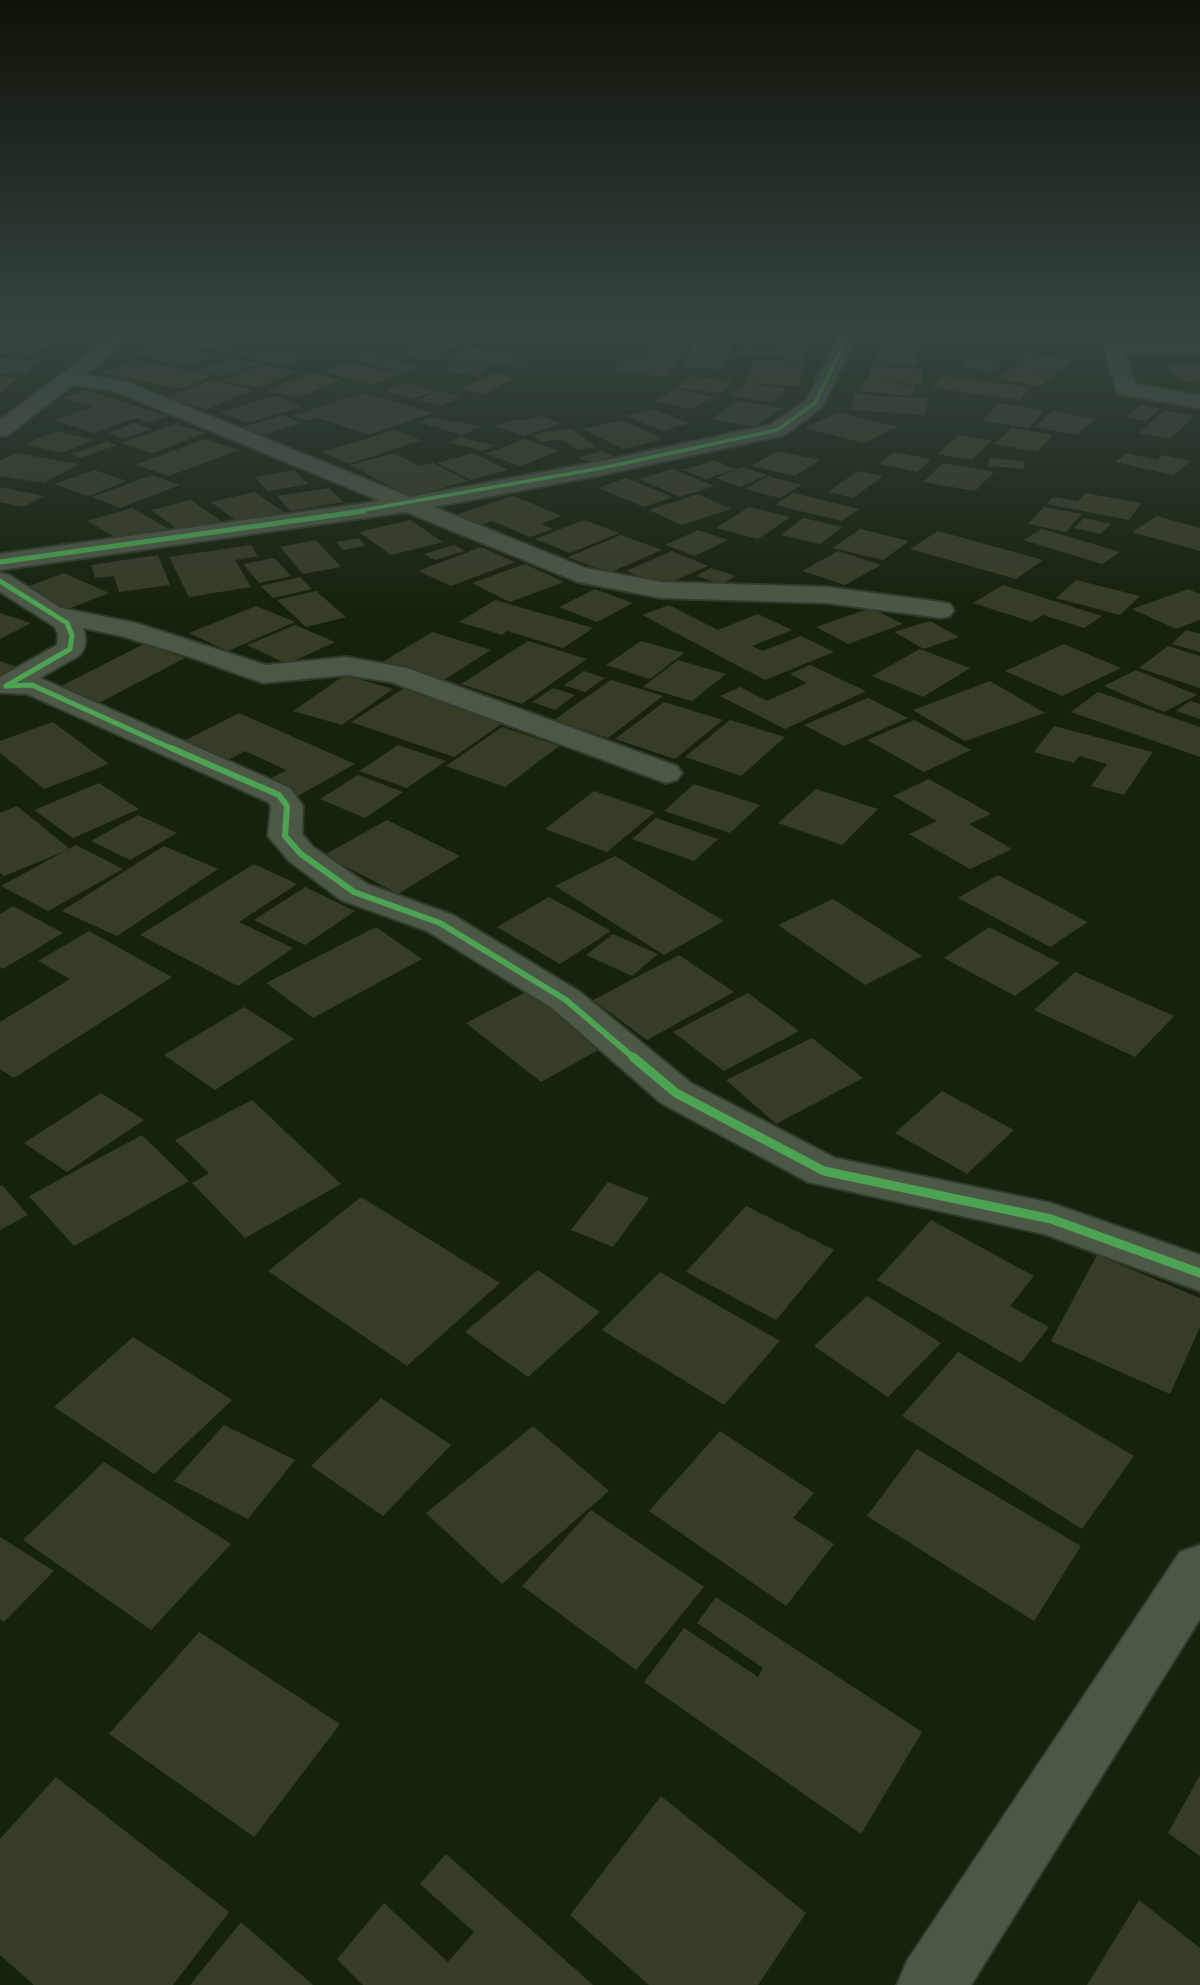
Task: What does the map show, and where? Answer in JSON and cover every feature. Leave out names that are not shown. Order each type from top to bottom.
[{"type":"street","points":[[210,423],[578,574],[661,590],[827,595],[941,610]]},
{"type":"street","points":[[0,562],[405,505],[602,468],[777,430],[787,423]]},
{"type":"street","points":[[0,581],[43,610],[57,615],[126,629],[200,651],[263,674],[347,666],[397,674],[666,773]]},
{"type":"street","points":[[3,687],[70,649],[72,635],[67,624],[57,615]]},
{"type":"street","points":[[3,687],[32,685],[279,795],[287,806],[285,836],[302,854],[354,892],[440,922],[566,1000],[676,1093],[824,1171],[1051,1219],[1200,1273]]},
{"type":"street","points":[[931,1985],[1200,1570]]},
{"type":"building","points":[[62,423],[123,423],[93,433]]},
{"type":"building","points":[[135,423],[152,429],[125,438],[108,433]]},
{"type":"building","points":[[258,423],[302,423],[263,435],[243,427]]},
{"type":"building","points":[[332,423],[404,423],[369,435]]},
{"type":"building","points":[[421,423],[464,423],[481,427],[461,435]]},
{"type":"building","points":[[504,423],[561,423],[525,436],[494,426]]},
{"type":"building","points":[[611,423],[629,423],[663,439],[623,449],[583,429]]},
{"type":"building","points":[[642,423],[689,423],[663,431]]},
{"type":"building","points":[[731,423],[761,423],[755,427]]},
{"type":"building","points":[[816,423],[880,423],[897,427],[864,443],[805,428]]},
{"type":"building","points":[[993,423],[1033,423],[1029,428]]},
{"type":"building","points":[[1040,423],[1091,423],[1077,435],[1035,427]]},
{"type":"building","points":[[1150,423],[1187,423],[1170,439],[1139,433]]},
{"type":"building","points":[[177,424],[206,433],[152,453],[122,443]]},
{"type":"building","points":[[571,428],[596,447],[577,450],[562,439],[542,442],[532,435]]},
{"type":"building","points":[[1012,428],[1053,435],[1037,452],[994,444]]},
{"type":"building","points":[[395,430],[421,440],[349,464],[321,452]]},
{"type":"building","points":[[56,431],[93,440],[62,453],[25,444]]},
{"type":"building","points":[[959,435],[992,441],[971,460],[937,454]]},
{"type":"building","points":[[461,437],[495,446],[483,451],[448,442]]},
{"type":"building","points":[[205,439],[239,450],[169,476],[135,465]]},
{"type":"building","points":[[525,439],[559,451],[520,466],[485,454]]},
{"type":"building","points":[[107,442],[117,445],[80,458],[71,454]]},
{"type":"building","points":[[601,451],[615,457],[594,464],[578,458]]},
{"type":"building","points":[[777,451],[820,460],[795,476],[752,466]]},
{"type":"building","points":[[894,452],[931,459],[917,472],[879,464]]},
{"type":"building","points":[[16,453],[79,464],[44,483],[0,476],[0,461]]},
{"type":"building","points":[[394,453],[419,466],[433,463],[469,481],[410,497],[350,465]]},
{"type":"building","points":[[473,453],[508,470],[471,480],[437,463]]},
{"type":"building","points":[[1127,453],[1156,460],[1164,455],[1191,461],[1173,475],[1115,462]]},
{"type":"building","points":[[989,458],[1024,461],[1024,469],[989,466]]},
{"type":"building","points":[[714,460],[736,469],[706,479],[683,470]]},
{"type":"building","points":[[943,463],[994,472],[975,491],[923,482]]},
{"type":"building","points":[[743,467],[767,475],[741,487],[716,478]]},
{"type":"building","points":[[673,469],[714,486],[680,497],[639,479]]},
{"type":"building","points":[[94,470],[127,481],[88,496],[55,484]]},
{"type":"building","points":[[294,470],[308,484],[268,491],[255,477]]},
{"type":"building","points":[[858,471],[883,476],[853,498],[828,492]]},
{"type":"building","points":[[152,475],[180,485],[120,508],[92,497]]},
{"type":"building","points":[[768,476],[802,485],[780,498],[745,489]]},
{"type":"building","points":[[626,478],[673,497],[644,507],[598,488]]},
{"type":"building","points":[[0,487],[44,496],[23,507],[0,502]]},
{"type":"building","points":[[329,488],[343,502],[290,511],[277,496]]},
{"type":"building","points":[[255,492],[285,513],[241,524],[211,502]]},
{"type":"building","points":[[793,493],[859,509],[842,521],[775,505]]},
{"type":"building","points":[[1085,493],[1141,503],[1129,520],[1047,504],[1053,497],[1078,501]]},
{"type":"building","points":[[698,494],[731,509],[682,525],[649,510]]},
{"type":"building","points":[[513,496],[562,516],[540,524],[553,529],[530,537],[492,521],[478,526],[455,515]]},
{"type":"building","points":[[191,500],[221,521],[180,531],[151,510]]},
{"type":"building","points":[[749,507],[790,517],[758,539],[716,528]]},
{"type":"building","points":[[1044,507],[1082,514],[1066,532],[1028,524]]},
{"type":"building","points":[[132,508],[169,529],[124,542],[87,521]]},
{"type":"building","points":[[1157,516],[1200,528],[1200,551],[1132,532]]},
{"type":"building","points":[[803,518],[842,527],[820,544],[781,535]]},
{"type":"building","points":[[1084,518],[1111,524],[1101,534],[1074,528]]},
{"type":"building","points":[[410,520],[443,542],[391,555],[359,532]]},
{"type":"building","points":[[584,520],[619,533],[570,553],[535,539]]},
{"type":"building","points":[[860,529],[909,541],[883,560],[833,548]]},
{"type":"building","points":[[1042,529],[1120,552],[1102,564],[1023,540]]},
{"type":"building","points":[[698,530],[728,540],[695,556],[665,545]]},
{"type":"building","points":[[938,531],[1043,560],[1016,579],[910,549]]},
{"type":"building","points":[[621,535],[662,550],[609,573],[568,557]]},
{"type":"building","points":[[359,538],[365,546],[343,550],[336,542]]},
{"type":"building","points":[[316,540],[341,567],[303,574],[280,547]]},
{"type":"building","points":[[251,545],[258,556],[235,560],[251,587],[189,597],[169,557]]},
{"type":"building","points":[[454,545],[465,551],[435,560],[424,554]]},
{"type":"building","points":[[481,547],[515,562],[451,586],[418,571]]},
{"type":"building","points":[[672,551],[708,566],[662,586],[626,571]]},
{"type":"building","points":[[838,551],[881,565],[845,585],[802,571]]},
{"type":"building","points":[[158,555],[170,585],[119,592],[114,576],[95,578],[91,565]]},
{"type":"building","points":[[274,558],[291,576],[259,583],[243,564]]},
{"type":"building","points":[[525,564],[564,582],[510,602],[472,583]]},
{"type":"building","points":[[711,568],[736,576],[722,584],[696,576]]},
{"type":"building","points":[[64,573],[109,593],[60,612],[16,591]]},
{"type":"building","points":[[300,577],[312,589],[273,598],[261,586]]},
{"type":"building","points":[[1076,580],[1140,596],[1120,615],[1056,598]]},
{"type":"building","points":[[1003,585],[1102,616],[1084,628],[1043,615],[1032,622],[973,603]]},
{"type":"building","points":[[595,589],[633,603],[597,622],[559,607]]},
{"type":"building","points":[[1188,589],[1200,594],[1200,620],[1176,629],[1132,609]]},
{"type":"building","points":[[316,591],[346,617],[306,627],[277,600]]},
{"type":"building","points":[[495,600],[593,628],[563,648],[507,631],[502,635],[459,622]]},
{"type":"building","points":[[669,605],[718,630],[758,614],[792,630],[752,646],[763,651],[801,636],[834,652],[765,680],[642,615]]},
{"type":"building","points":[[256,606],[295,622],[228,651],[189,633]]},
{"type":"building","points":[[871,608],[903,624],[848,644],[816,627]]},
{"type":"building","points":[[0,613],[31,623],[0,639]]},
{"type":"building","points":[[930,621],[959,637],[924,649],[894,632]]},
{"type":"building","points":[[295,625],[335,642],[287,664],[247,645]]},
{"type":"building","points":[[1186,630],[1200,634],[1200,652],[1172,644]]},
{"type":"building","points":[[432,632],[491,650],[441,682],[381,663]]},
{"type":"building","points":[[528,641],[587,659],[522,704],[461,684]]},
{"type":"building","points":[[641,641],[684,653],[650,679],[606,665]]},
{"type":"building","points":[[144,644],[185,658],[95,705],[55,689]]},
{"type":"building","points":[[1064,644],[1121,668],[1062,696],[1005,671]]},
{"type":"building","points":[[1168,646],[1200,656],[1200,688],[1139,668]]},
{"type":"building","points":[[920,649],[970,668],[923,697],[872,676]]},
{"type":"building","points":[[678,660],[726,674],[692,701],[643,687]]},
{"type":"building","points":[[0,661],[20,668],[0,678]]},
{"type":"building","points":[[810,665],[866,691],[785,729],[720,696],[740,687],[767,701],[807,683],[790,674]]},
{"type":"building","points":[[1136,670],[1197,695],[1164,712],[1104,686]]},
{"type":"building","points":[[584,671],[605,678],[585,692],[564,685]]},
{"type":"building","points":[[345,675],[393,689],[342,725],[293,711]]},
{"type":"building","points":[[611,680],[663,696],[608,738],[554,720]]},
{"type":"building","points":[[990,681],[1045,713],[965,741],[913,710]]},
{"type":"building","points":[[409,685],[510,718],[454,757],[351,722]]},
{"type":"building","points":[[553,688],[575,695],[555,710],[532,702]]},
{"type":"building","points":[[1098,692],[1200,727],[1200,757],[1071,712]]},
{"type":"building","points":[[868,698],[908,718],[844,746],[804,725]]},
{"type":"building","points":[[1190,701],[1200,704],[1200,719],[1176,711]]},
{"type":"building","points":[[664,702],[723,720],[675,759],[615,739]]},
{"type":"building","points":[[239,713],[355,764],[296,797],[264,782],[286,770],[245,751],[226,761],[184,741]]},
{"type":"building","points":[[730,720],[785,737],[741,776],[685,757]]},
{"type":"building","points":[[914,720],[971,750],[924,772],[867,740]]},
{"type":"building","points":[[53,722],[109,764],[44,789],[0,753],[0,741]]},
{"type":"building","points":[[1054,726],[1153,752],[1124,795],[1091,786],[1107,764],[1079,756],[1074,763],[1034,752]]},
{"type":"building","points":[[502,727],[559,746],[505,787],[446,766]]},
{"type":"building","points":[[398,745],[446,761],[407,788],[359,771]]},
{"type":"building","points":[[358,775],[403,792],[365,818],[320,799]]},
{"type":"building","points":[[929,779],[991,814],[969,824],[1012,849],[970,869],[909,834],[937,821],[893,796]]},
{"type":"building","points":[[99,783],[139,809],[73,838],[34,810]]},
{"type":"building","points":[[694,784],[760,805],[730,833],[664,811]]},
{"type":"building","points":[[816,789],[878,809],[842,845],[778,823]]},
{"type":"building","points":[[594,791],[655,812],[607,852],[545,829]]},
{"type":"building","points":[[17,806],[70,849],[4,876],[0,873],[0,813]]},
{"type":"building","points":[[138,815],[177,833],[130,860],[91,841]]},
{"type":"building","points":[[656,818],[718,839],[694,861],[632,839]]},
{"type":"building","points":[[387,820],[460,856],[398,894],[324,855]]},
{"type":"building","points":[[76,845],[123,869],[48,911],[1,886]]},
{"type":"building","points":[[164,846],[218,869],[117,936],[62,911]]},
{"type":"building","points":[[615,856],[724,921],[664,955],[555,886]]},
{"type":"building","points":[[254,864],[297,884],[239,922],[293,948],[238,986],[140,935]]},
{"type":"building","points":[[998,875],[1088,922],[1050,947],[958,898]]},
{"type":"building","points":[[305,887],[355,911],[305,945],[254,920]]},
{"type":"building","points":[[549,897],[611,931],[560,964],[497,927]]},
{"type":"building","points":[[833,899],[922,956],[865,985],[778,925]]},
{"type":"building","points":[[13,906],[63,933],[3,969],[0,967],[0,914]]},
{"type":"building","points":[[376,927],[422,959],[313,1018],[266,983]]},
{"type":"building","points":[[989,927],[1060,963],[1015,996],[944,958]]},
{"type":"building","points":[[89,931],[172,977],[14,1078],[0,1069],[0,1022],[70,979],[38,961]]},
{"type":"building","points":[[613,934],[658,954],[632,976],[586,955]]},
{"type":"building","points":[[679,955],[734,992],[647,1040],[593,1000]]},
{"type":"building","points":[[1075,972],[1174,1016],[1135,1057],[1034,1010]]},
{"type":"building","points":[[528,991],[604,1047],[541,1082],[466,1023]]},
{"type":"building","points":[[748,993],[799,1031],[724,1071],[673,1032]]},
{"type":"building","points":[[244,1007],[294,1039],[215,1090],[164,1055]]},
{"type":"building","points":[[812,1038],[863,1078],[776,1124],[726,1080]]},
{"type":"building","points":[[942,1091],[1014,1130],[967,1174],[895,1133]]},
{"type":"building","points":[[101,1093],[144,1120],[67,1172],[24,1143]]},
{"type":"building","points":[[252,1100],[341,1184],[245,1238],[192,1183],[209,1173],[175,1140]]},
{"type":"building","points":[[142,1135],[189,1181],[74,1246],[29,1196]]},
{"type":"building","points":[[608,1182],[649,1198],[613,1247],[571,1230]]},
{"type":"building","points":[[2,1185],[28,1215],[0,1230],[0,1186]]},
{"type":"building","points":[[361,1197],[500,1283],[407,1366],[268,1271]]},
{"type":"building","points":[[746,1206],[834,1250],[776,1320],[686,1272]]},
{"type":"building","points":[[931,1220],[1034,1276],[1010,1306],[1049,1327],[1021,1363],[877,1280]]},
{"type":"building","points":[[1097,1255],[1200,1298],[1200,1327],[1170,1394],[1051,1341]]},
{"type":"building","points":[[538,1270],[600,1312],[528,1377],[465,1332]]},
{"type":"building","points":[[660,1272],[780,1341],[724,1405],[602,1330]]},
{"type":"building","points":[[867,1296],[941,1343],[888,1397],[814,1346]]},
{"type":"building","points":[[133,1337],[232,1400],[154,1474],[54,1407]]},
{"type":"building","points":[[958,1352],[1134,1456],[1082,1529],[902,1416]]},
{"type":"building","points":[[381,1398],[451,1445],[383,1516],[311,1466]]},
{"type":"building","points":[[224,1425],[295,1460],[248,1519],[174,1481]]},
{"type":"building","points":[[533,1426],[609,1491],[502,1584],[426,1513]]},
{"type":"building","points":[[720,1431],[814,1493],[793,1518],[834,1544],[786,1606],[649,1511]]},
{"type":"building","points":[[917,1449],[1081,1546],[1034,1621],[867,1516]]},
{"type":"building","points":[[104,1462],[231,1544],[151,1630],[23,1540]]},
{"type":"building","points":[[591,1510],[704,1587],[636,1670],[522,1586]]},
{"type":"building","points":[[0,1537],[54,1571],[4,1622],[0,1619]]},
{"type":"building","points":[[716,1597],[922,1732],[861,1834],[644,1682],[684,1628],[758,1677],[763,1668],[697,1623]]},
{"type":"building","points":[[199,1632],[340,1724],[254,1837],[109,1734]]},
{"type":"building","points":[[1200,1775],[1200,1856],[1168,1833]]},
{"type":"building","points":[[56,1777],[229,1912],[173,1985],[34,1985],[0,1955],[0,1839]]},
{"type":"building","points":[[661,1796],[806,1913],[758,1985],[649,1985],[570,1915]]},
{"type":"building","points":[[446,1854],[593,1985],[363,1985],[337,1959],[384,1903],[448,1962],[474,1932],[420,1884]]},
{"type":"building","points":[[1139,1900],[1200,1948],[1200,1985],[1087,1985]]},
{"type":"building","points":[[241,1922],[313,1985],[190,1985]]},
{"type":"cycle path","points":[[0,562],[405,505],[602,468],[777,430],[787,423]]},
{"type":"cycle path","points":[[0,581],[67,623],[72,635],[70,649],[6,686],[32,685],[279,795],[287,806],[285,836],[301,854],[354,892],[440,923],[566,1000],[676,1093],[824,1171],[1051,1219],[1200,1273]]}]
